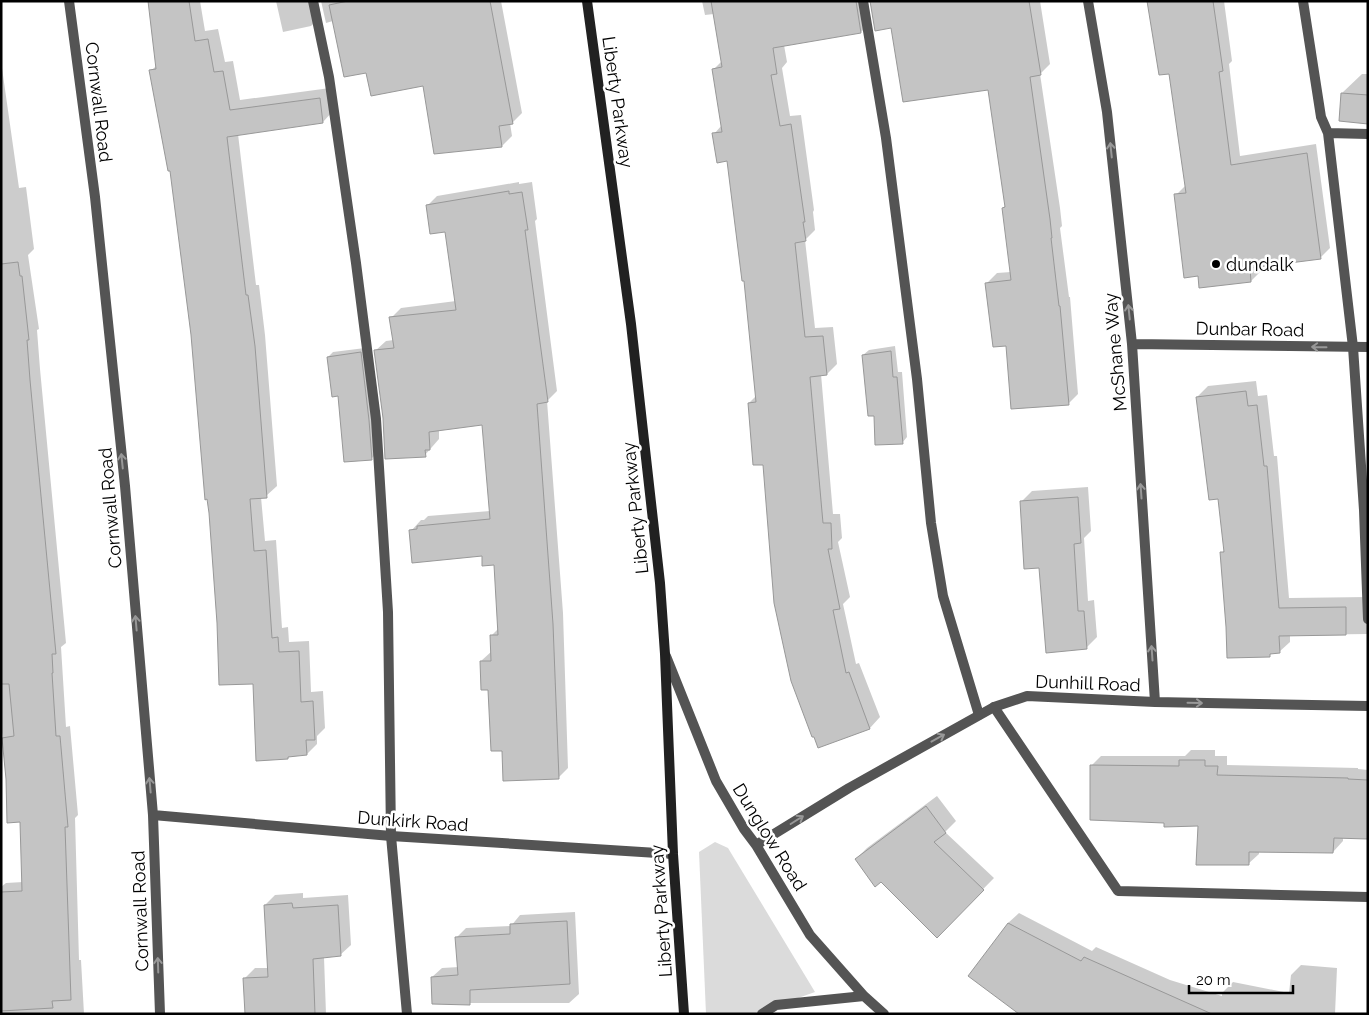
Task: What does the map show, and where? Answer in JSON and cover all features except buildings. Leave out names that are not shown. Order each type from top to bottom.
[{"type":"street","name":"Cornwall Road","points":[[69,1],[95,197],[125,486],[152,815],[160,1014]]},
{"type":"street","points":[[313,1],[329,77],[376,418],[388,612],[391,836],[406,1014]]},
{"type":"street","name":"Liberty Parkway","points":[[587,1],[631,324],[660,583],[665,654],[672,854],[684,1014]]},
{"type":"street","points":[[863,1],[886,138],[918,379],[930,523],[943,596],[979,715]]},
{"type":"street","name":"McShane Way","points":[[1088,1],[1107,112],[1132,344],[1155,702]]},
{"type":"street","points":[[1303,1],[1321,117],[1328,132],[1353,347],[1366,510],[1368,619]]},
{"type":"street","points":[[1328,132],[1368,134]]},
{"type":"street","name":"Dunbar Road","points":[[1132,344],[1368,348]]},
{"type":"street","name":"Dunglow Road","points":[[665,654],[716,781],[744,829],[756,845],[810,935],[864,996],[884,1014]]},
{"type":"street","name":"Dunhill Road","points":[[756,845],[849,788],[979,715],[994,707],[1027,696],[1155,702],[1368,706]]},
{"type":"street","points":[[994,707],[1118,891],[1368,897]]},
{"type":"street","name":"Dunkirk Road","points":[[152,815],[391,836],[672,854]]},
{"type":"street","points":[[762,1014],[776,1006],[864,996]]},
{"type":"shaded area","points":[[715,842],[728,848],[815,992],[753,1014],[706,1014],[699,852]]},
{"type":"place","name":"dundalk","points":[[1216,264]]}]
